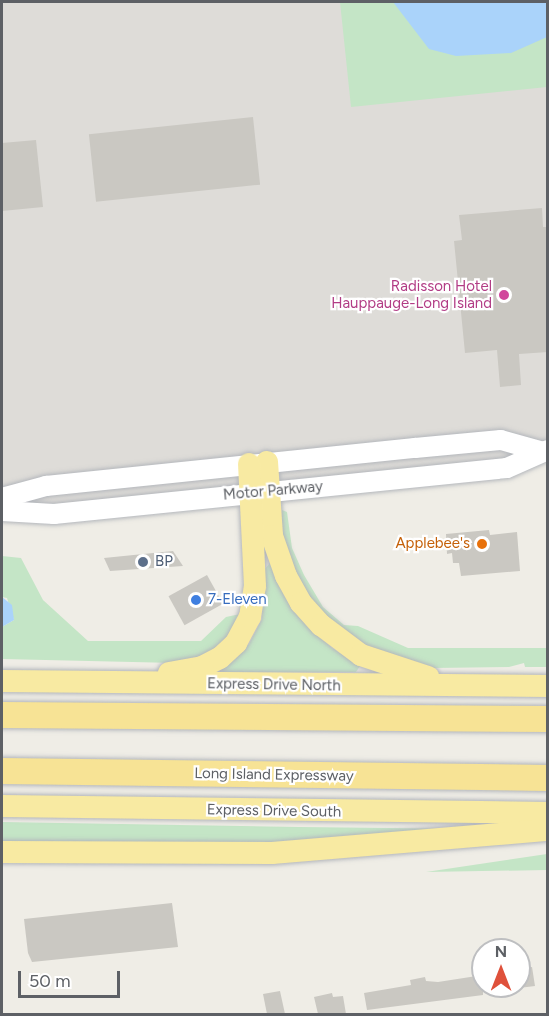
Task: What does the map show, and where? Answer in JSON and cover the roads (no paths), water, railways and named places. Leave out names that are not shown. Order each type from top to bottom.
[{"type":"highway","points":[[85,682],[192,670],[212,663],[232,647],[247,625],[255,597],[258,463]]},
{"type":"highway","points":[[259,492],[286,576],[321,625],[348,647],[389,667],[486,687]]},
{"type":"highway","name":"Express Drive North","points":[[2,681],[548,687]]},
{"type":"highway","points":[[2,715],[548,719]]},
{"type":"highway","name":"Long Island Expressway","points":[[2,771],[548,778]]},
{"type":"highway","name":"Express Drive South","points":[[2,807],[548,813]]},
{"type":"highway","points":[[2,852],[272,853],[548,830]]},
{"type":"main road","name":"Motor Parkway","points":[[2,498],[46,486],[501,440],[544,451]]},
{"type":"main road","name":"Motor Parkway","points":[[2,511],[54,514],[507,468],[544,451]]},
{"type":"water","points":[[393,2],[547,2],[547,37],[511,53],[456,56],[429,49]]},
{"type":"water","points":[[2,597],[12,605],[14,620],[2,627]]},
{"type":"place","name":"Radisson Hotel Hauppauge-Long Island","points":[[504,295]]},
{"type":"place","name":"Applebee's","points":[[482,544]]},
{"type":"place","name":"BP","points":[[143,562]]},
{"type":"place","name":"7-Eleven","points":[[196,600]]}]
